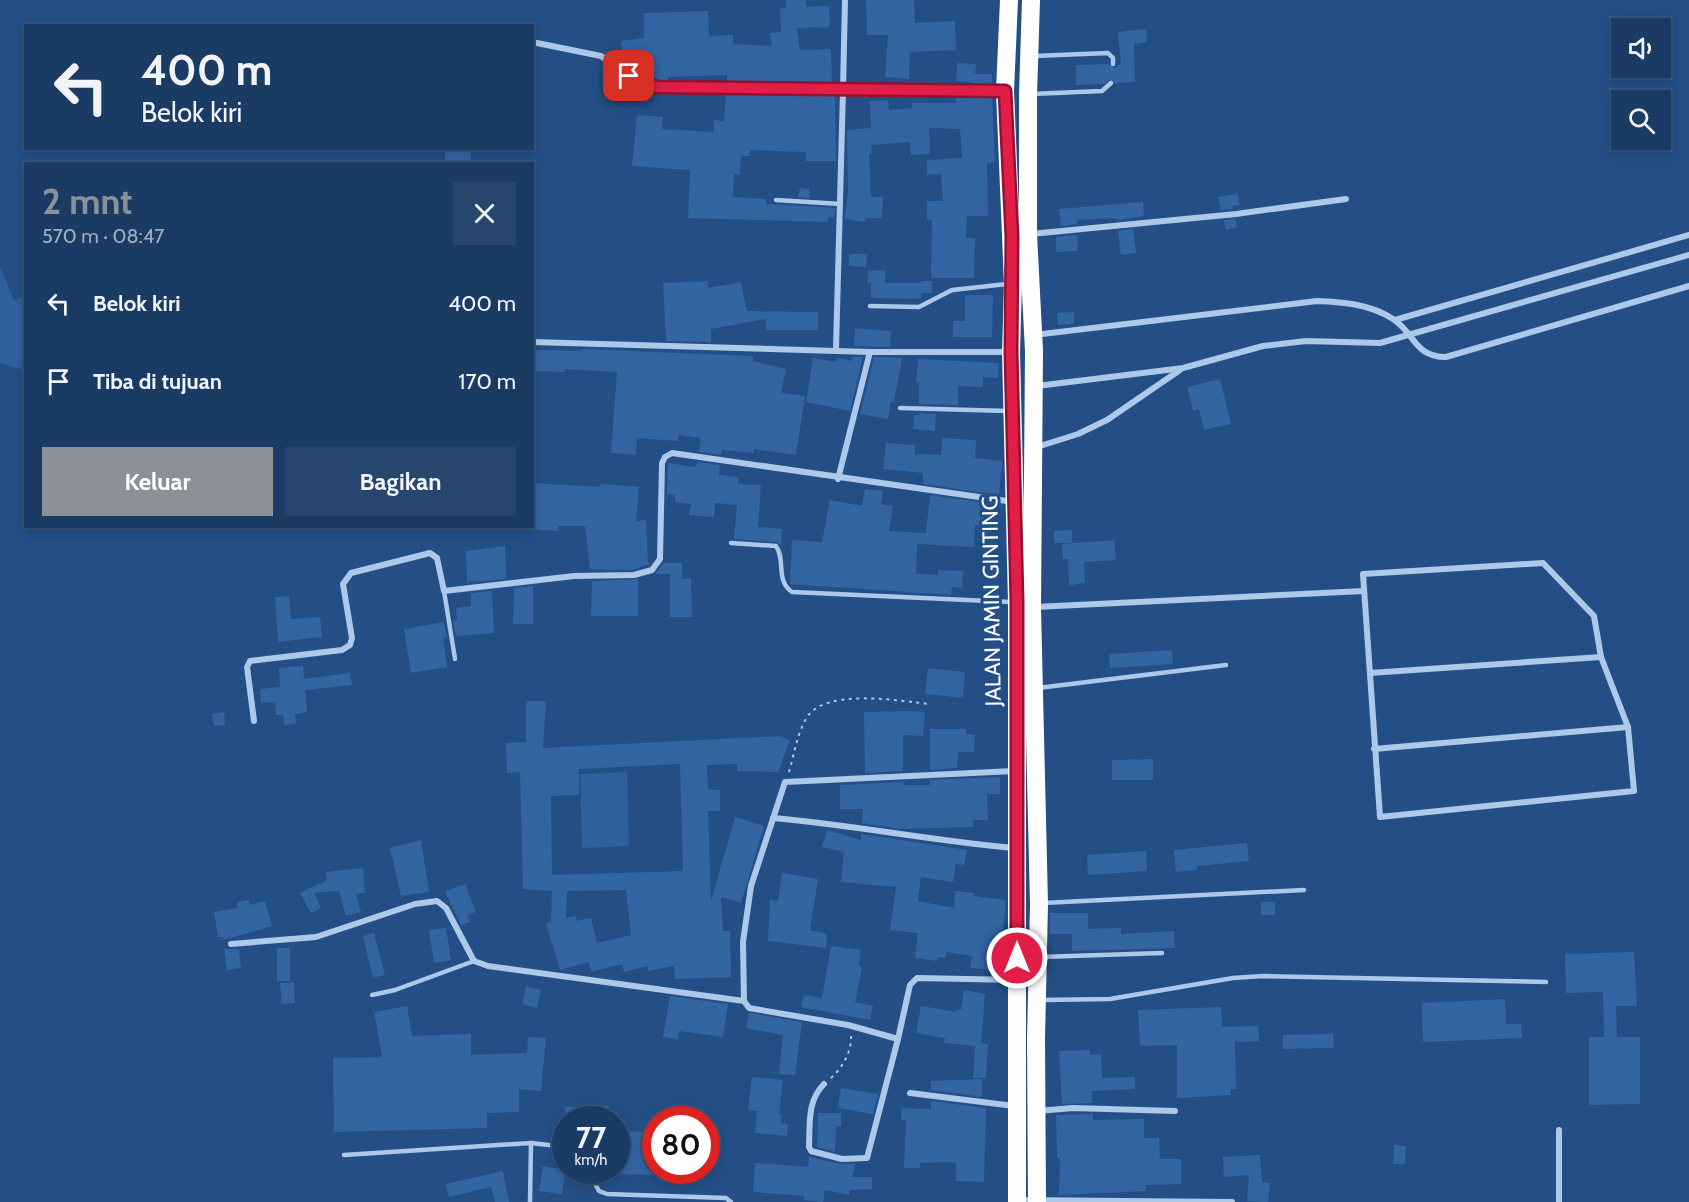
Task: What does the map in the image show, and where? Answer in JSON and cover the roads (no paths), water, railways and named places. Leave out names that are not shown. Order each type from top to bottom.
[{"type":"highway","name":"JALAN JAMIN GINTING","points":[[1009,0],[1005,91],[1013,284],[1011,352],[1014,502],[1034,689],[1039,903],[1036,957],[1037,1201]]},
{"type":"highway","name":"JALAN JAMIN GINTING","points":[[1014,1201],[1018,1106],[1017,771],[1034,386],[1028,234],[1028,57],[1031,0]]},
{"type":"street","points":[[836,349],[845,0]]},
{"type":"street","points":[[534,42],[601,56],[629,76],[650,86],[1005,91]]},
{"type":"street","points":[[1028,234],[1236,214],[1346,199]]},
{"type":"street","points":[[1395,320],[1689,236]]},
{"type":"street","points":[[1034,386],[1183,368],[1263,346],[1306,341],[1380,343],[1689,255]]},
{"type":"street","points":[[1033,335],[1317,302],[1347,302],[1381,312],[1395,320],[1425,354],[1446,357],[1689,286]]},
{"type":"street","points":[[534,342],[836,349],[870,352],[1011,352]]},
{"type":"street","points":[[838,478],[870,352]]},
{"type":"street","points":[[1033,448],[1078,434],[1107,420],[1183,368]]},
{"type":"street","points":[[254,721],[247,667],[250,661],[342,650],[350,645],[352,638],[343,584],[348,574],[430,553],[438,558],[444,591],[595,574],[634,575],[652,570],[660,559],[662,463],[665,457],[672,453],[1014,502]]},
{"type":"street","points":[[1543,563],[1594,616],[1601,657],[1628,727],[1634,791],[1380,817],[1364,591],[1364,574],[1543,563]]},
{"type":"street","points":[[1025,605],[1364,591]]},
{"type":"street","points":[[1370,673],[1601,657]]},
{"type":"street","points":[[1374,749],[1628,727]]},
{"type":"street","points":[[898,1039],[848,1025],[749,1008],[744,1001],[743,942],[751,886],[785,783],[1017,771]]},
{"type":"street","points":[[773,818],[847,825],[963,844],[1017,848]]},
{"type":"street","points":[[231,944],[316,937],[424,901],[437,901],[446,908],[474,961],[496,968],[744,1001]]},
{"type":"street","points":[[824,1084],[815,1093],[811,1106],[808,1147],[811,1152],[842,1159],[861,1161],[867,1158],[910,984],[917,978],[1016,980]]},
{"type":"street","points":[[910,1093],[1018,1106]]},
{"type":"street","points":[[1036,1111],[1073,1108],[1174,1111]]},
{"type":"street","points":[[1559,1130],[1559,1202]]},
{"type":"street","points":[[1014,1201],[1232,1202]]},
{"type":"lane","points":[[1028,57],[1108,53],[1113,58],[1113,64]]},
{"type":"lane","points":[[1028,95],[1102,91],[1112,83]]},
{"type":"lane","points":[[776,200],[841,204]]},
{"type":"lane","points":[[870,306],[919,307],[952,290],[1013,284]]},
{"type":"lane","points":[[900,408],[1012,411]]},
{"type":"lane","points":[[731,543],[776,546],[782,581],[792,592],[1025,605]]},
{"type":"lane","points":[[444,591],[454,659]]},
{"type":"lane","points":[[1034,689],[1226,665]]},
{"type":"lane","points":[[1039,903],[1304,890]]},
{"type":"lane","points":[[1036,957],[1162,953]]},
{"type":"lane","points":[[372,995],[395,990],[474,961]]},
{"type":"lane","points":[[1036,1000],[1110,999],[1233,978],[1263,976],[1546,982]]},
{"type":"lane","points":[[344,1155],[531,1143],[552,1146]]},
{"type":"lane","points":[[530,1202],[531,1143]]},
{"type":"lane","points":[[595,1184],[599,1191],[631,1199],[726,1198],[731,1202]]}]
